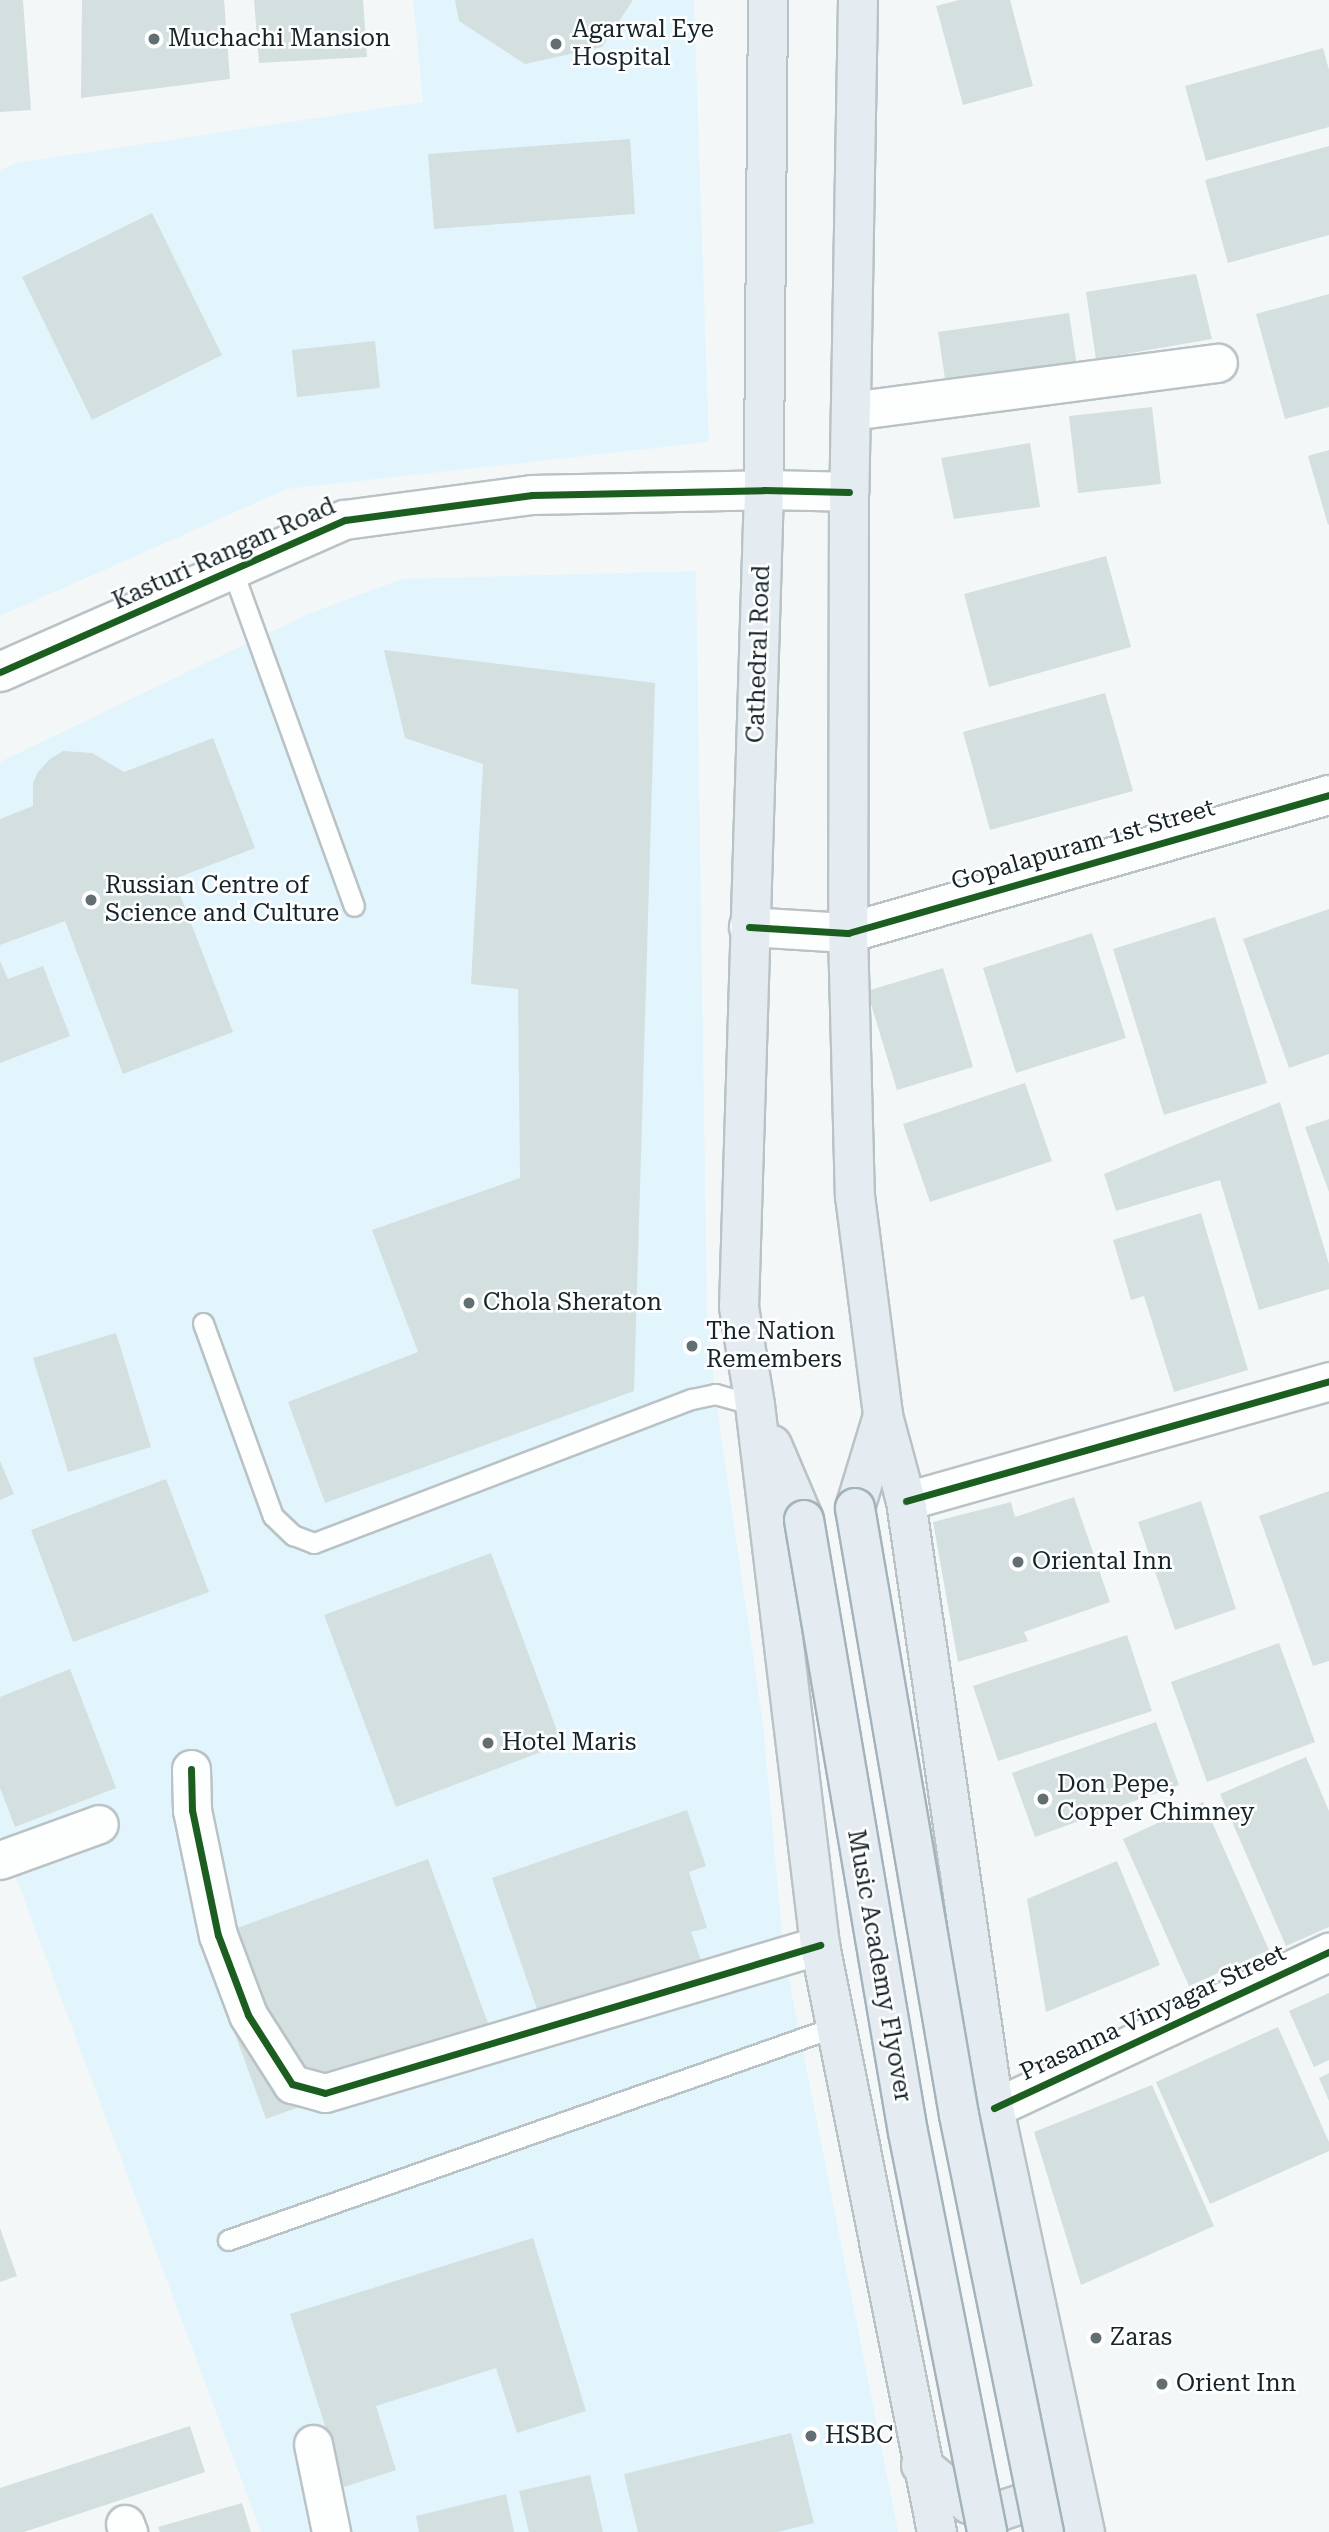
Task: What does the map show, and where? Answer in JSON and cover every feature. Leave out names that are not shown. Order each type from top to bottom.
[{"type":"main road","name":"Cathedral Road","points":[[755,1405],[739,1307],[764,490],[768,0]]},
{"type":"main road","points":[[858,0],[849,492],[848,933],[855,1196],[883,1416],[906,1501],[994,2108],[1085,2532]]},
{"type":"main road","points":[[755,1405],[820,1944],[921,2465],[937,2532]]},
{"type":"main road","name":"Music Academy Flyover","points":[[755,1405],[804,1520],[905,2118],[987,2532]]},
{"type":"main road","points":[[883,1416],[855,1508],[959,2115],[1044,2532]]},
{"type":"main road","points":[[921,2465],[969,2504],[1000,2511],[1022,2504],[1051,2483],[1069,2456]]},
{"type":"street","points":[[851,411],[1217,363]]},
{"type":"street","name":"Kasturi Rangan Road","points":[[0,673],[233,572],[345,520],[532,495],[764,490],[849,492]]},
{"type":"street","name":"Gopalapuram 1st Street","points":[[749,927],[848,933],[1329,794]]},
{"type":"street","points":[[906,1501],[1329,1381]]},
{"type":"street","points":[[191,1769],[192,1810],[218,1935],[248,2015],[292,2084],[325,2093],[820,1944]]},
{"type":"street","points":[[0,1860],[99,1824]]},
{"type":"street","name":"Prasanna Vinyagar Street","points":[[994,2108],[1329,1952]]},
{"type":"street","points":[[313,2444],[331,2532]]},
{"type":"lane","points":[[233,572],[354,906]]},
{"type":"lane","points":[[203,1324],[273,1516],[293,1535],[314,1543],[692,1399],[715,1394],[755,1405]]},
{"type":"lane","points":[[228,2239],[838,2026]]},
{"type":"shaded area","points":[[413,0],[694,0],[709,442],[287,489],[0,616],[0,170],[16,163],[423,102]]},
{"type":"shaded area","points":[[696,571],[707,1308],[715,1394],[763,1724],[784,1954],[898,2532],[261,2532],[0,1835],[0,762],[308,614],[402,579]]},
{"type":"building","points":[[0,0],[23,0],[31,110],[0,112]]},
{"type":"building","name":"Muchachi Mansion","points":[[82,0],[224,0],[230,79],[81,98]]},
{"type":"building","points":[[254,0],[363,0],[367,57],[259,63]]},
{"type":"building","points":[[455,0],[633,0],[602,47],[525,64],[459,21]]},
{"type":"building","points":[[959,0],[1010,0],[1033,86],[963,105],[936,6]]},
{"type":"building","points":[[1323,48],[1329,70],[1329,127],[1206,161],[1185,86]]},
{"type":"building","points":[[630,139],[635,214],[434,229],[428,154]]},
{"type":"building","points":[[1329,146],[1329,235],[1228,263],[1205,180]]},
{"type":"building","points":[[152,213],[222,355],[92,420],[22,277]]},
{"type":"building","points":[[1196,274],[1212,339],[1096,359],[1086,292]]},
{"type":"building","points":[[1329,294],[1329,407],[1285,419],[1256,314]]},
{"type":"building","points":[[1069,313],[1078,373],[947,392],[938,332]]},
{"type":"building","points":[[375,341],[380,388],[297,397],[292,350]]},
{"type":"building","points":[[1152,407],[1161,484],[1078,493],[1069,416]]},
{"type":"building","points":[[1030,443],[1040,507],[954,519],[941,458]]},
{"type":"building","points":[[1329,450],[1329,524],[1328,525],[1308,456]]},
{"type":"building","points":[[1106,556],[1131,647],[989,687],[964,594]]},
{"type":"building","points":[[384,650],[655,683],[634,1391],[325,1503],[288,1402],[418,1352],[372,1230],[520,1178],[518,989],[471,984],[483,764],[405,738]]},
{"type":"building","points":[[1105,693],[1133,791],[990,830],[963,732]]},
{"type":"building","name":"Russian Centre of Science and Culture","points":[[213,738],[255,848],[174,879],[233,1032],[123,1074],[65,921],[0,945],[0,819],[33,806],[33,783],[38,772],[50,759],[63,751],[92,753],[124,772]]},
{"type":"building","points":[[1329,909],[1329,1054],[1289,1068],[1243,939]]},
{"type":"building","points":[[1215,917],[1267,1083],[1164,1115],[1113,949]]},
{"type":"building","points":[[1092,933],[1126,1038],[1016,1073],[983,968]]},
{"type":"building","points":[[0,961],[8,979],[43,966],[70,1036],[0,1063]]},
{"type":"building","points":[[943,968],[973,1067],[897,1090],[867,991]]},
{"type":"building","points":[[1025,1083],[1052,1161],[930,1202],[903,1124]]},
{"type":"building","points":[[1280,1102],[1329,1264],[1329,1289],[1259,1310],[1220,1180],[1116,1211],[1104,1174]]},
{"type":"building","points":[[1329,1119],[1329,1192],[1305,1127]]},
{"type":"building","points":[[1201,1213],[1248,1370],[1174,1392],[1144,1296],[1131,1300],[1113,1240]]},
{"type":"building","points":[[116,1333],[151,1447],[68,1472],[33,1358]]},
{"type":"building","points":[[0,1461],[14,1494],[0,1500]]},
{"type":"building","points":[[166,1479],[209,1592],[73,1642],[31,1530]]},
{"type":"building","points":[[1329,1491],[1329,1661],[1313,1666],[1259,1516]]},
{"type":"building","name":"Oriental Inn","points":[[1074,1497],[1110,1602],[1024,1632],[1028,1641],[958,1662],[933,1522],[1011,1502],[1015,1517]]},
{"type":"building","points":[[1201,1501],[1236,1609],[1175,1630],[1138,1522]]},
{"type":"building","points":[[491,1553],[562,1744],[396,1807],[324,1615]]},
{"type":"building","points":[[1127,1635],[1152,1711],[998,1761],[973,1686]]},
{"type":"building","points":[[1279,1643],[1315,1742],[1207,1782],[1171,1682]]},
{"type":"building","points":[[70,1669],[116,1788],[15,1827],[0,1788],[0,1697]]},
{"type":"building","points":[[1156,1722],[1179,1785],[1035,1837],[1012,1773]]},
{"type":"building","points":[[1306,1757],[1329,1811],[1329,1927],[1286,1946],[1220,1794]]},
{"type":"building","points":[[1203,1802],[1269,1950],[1189,1986],[1123,1839]]},
{"type":"building","points":[[687,1810],[706,1866],[689,1872],[707,1928],[691,1932],[705,1972],[543,2027],[492,1878]]},
{"type":"building","points":[[428,1859],[493,2037],[266,2119],[201,1941]]},
{"type":"building","points":[[1117,1861],[1160,1965],[1046,2012],[1027,1899]]},
{"type":"building","points":[[1329,1993],[1329,2060],[1314,2067],[1289,2011]]},
{"type":"building","points":[[1278,2027],[1329,2142],[1329,2151],[1210,2204],[1156,2082]]},
{"type":"building","points":[[1329,2073],[1329,2101],[1319,2078]]},
{"type":"building","points":[[1152,2085],[1214,2226],[1081,2285],[1034,2132]]},
{"type":"building","points":[[0,2228],[17,2276],[0,2282]]},
{"type":"building","points":[[533,2238],[586,2411],[517,2433],[496,2368],[376,2406],[396,2470],[344,2487],[290,2314]]},
{"type":"building","points":[[190,2426],[205,2472],[24,2532],[0,2532],[0,2488]]},
{"type":"building","points":[[791,2433],[814,2523],[778,2532],[638,2532],[624,2474]]},
{"type":"building","points":[[590,2475],[603,2532],[529,2532],[519,2491]]},
{"type":"building","points":[[506,2494],[514,2532],[419,2532],[416,2516]]},
{"type":"building","points":[[242,2503],[251,2532],[160,2532],[158,2527]]},
{"type":"cycle path","points":[[0,672],[345,520],[532,495],[764,490],[849,492]]},
{"type":"cycle path","points":[[749,927],[848,933],[1329,795]]},
{"type":"cycle path","points":[[906,1501],[1329,1381]]},
{"type":"cycle path","points":[[191,1769],[192,1810],[218,1935],[248,2015],[292,2084],[325,2093],[820,1945]]},
{"type":"cycle path","points":[[994,2108],[1329,1952]]},
{"type":"place","name":"Muchachi Mansion","points":[[154,39]]},
{"type":"place","name":"Agarwal Eye Hospital","points":[[556,44]]},
{"type":"place","name":"Russian Centre of Science and Culture","points":[[91,900]]},
{"type":"place","name":"Chola Sheraton","points":[[469,1303]]},
{"type":"place","name":"The Nation Remembers","points":[[692,1346]]},
{"type":"place","name":"Oriental Inn","points":[[1018,1562]]},
{"type":"place","name":"Hotel Maris","points":[[488,1743]]},
{"type":"place","name":"Don Pepe, Copper Chimney","points":[[1043,1799]]},
{"type":"place","name":"Zaras","points":[[1096,2338]]},
{"type":"place","name":"Orient Inn","points":[[1162,2384]]},
{"type":"place","name":"HSBC","points":[[811,2436]]}]
